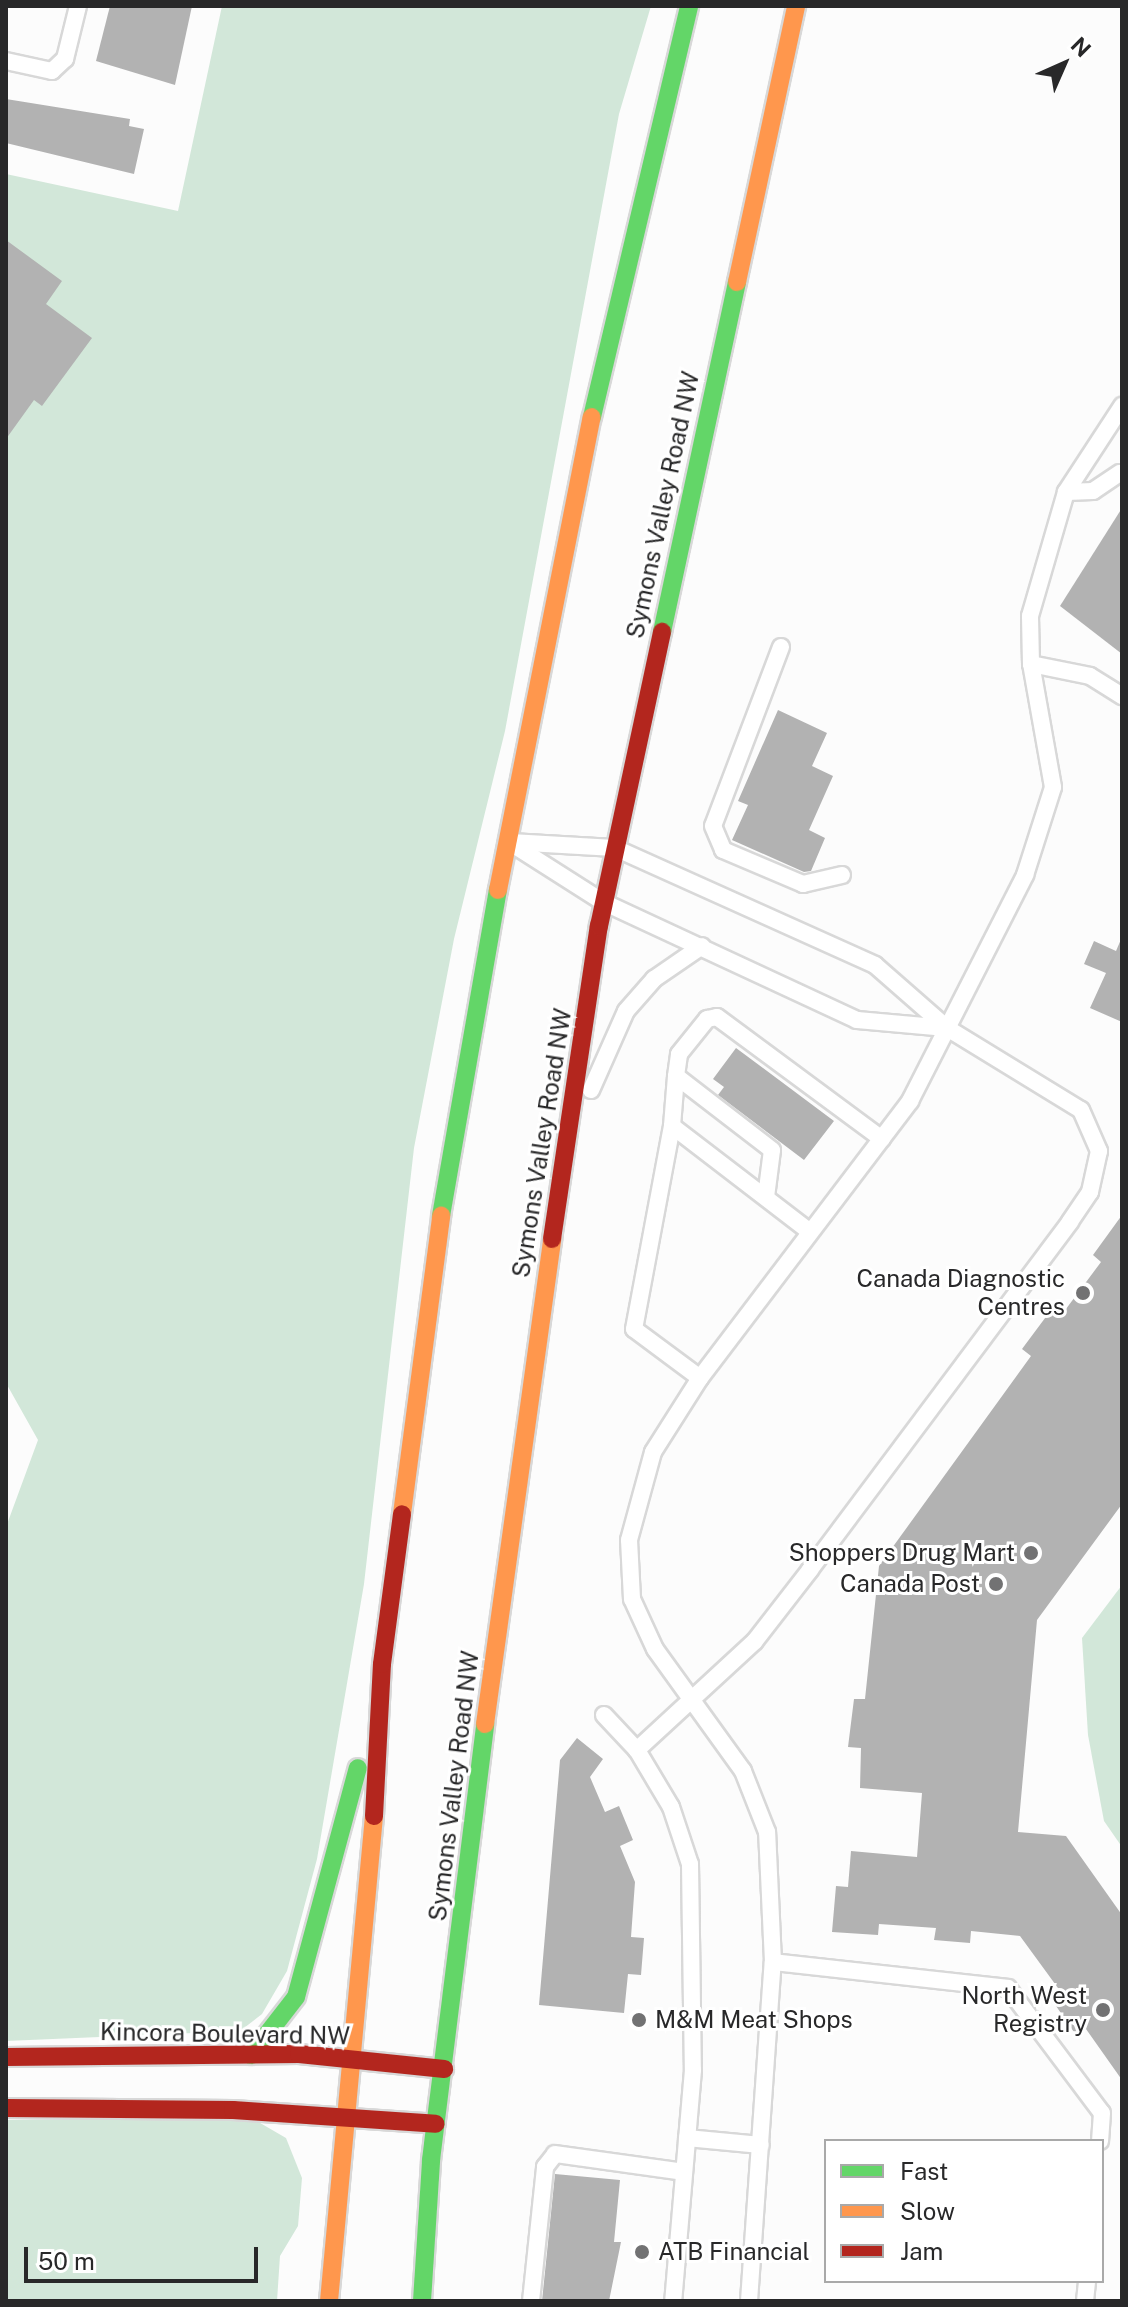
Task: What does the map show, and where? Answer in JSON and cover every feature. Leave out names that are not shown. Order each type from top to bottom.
[{"type":"main road","points":[[329,2301],[350,2116],[382,1664],[454,1117],[510,842],[577,480],[689,6]]},
{"type":"main road","name":"Symons Valley Road NW","points":[[422,2301],[436,2124],[515,1482],[603,902],[796,6]]},
{"type":"main road","points":[[251,2055],[296,1997],[382,1664]]},
{"type":"main road","name":"Kincora Boulevard NW","points":[[6,2057],[251,2055],[354,2059],[444,2069]]},
{"type":"main road","points":[[6,2108],[350,2116],[436,2124]]},
{"type":"lane","points":[[6,61],[52,71],[65,59],[78,6]]},
{"type":"lane","points":[[749,2301],[773,1962],[767,1832],[743,1771],[655,1649],[632,1599],[629,1540],[653,1452],[700,1378],[882,1139],[947,1028],[1025,875],[1053,787],[1031,664],[1030,616],[1066,492],[1122,406]]},
{"type":"lane","points":[[1066,492],[1093,491],[1120,473]]},
{"type":"lane","points":[[781,647],[713,826],[723,850],[803,884],[842,875]]},
{"type":"lane","points":[[1031,664],[1090,676],[1122,696]]},
{"type":"lane","points":[[510,842],[615,848],[875,965],[947,1028],[1081,1110],[1099,1151],[1090,1192],[755,1641],[691,1695],[637,1750]]},
{"type":"lane","points":[[510,842],[603,902],[857,1020],[947,1028]]},
{"type":"lane","points":[[565,1146],[626,1011],[654,979],[702,946]]},
{"type":"lane","points":[[700,1378],[634,1329],[672,1126],[679,1054],[707,1019],[717,1017],[882,1139]]},
{"type":"lane","points":[[676,1076],[772,1150],[766,1197]]},
{"type":"lane","points":[[672,1126],[810,1232]]},
{"type":"lane","points":[[604,1715],[637,1750],[671,1807],[690,1864],[693,2070],[673,2301]]},
{"type":"lane","points":[[773,1962],[1008,1988],[1102,2113],[1100,2139]]},
{"type":"lane","points":[[687,2138],[761,2145]]},
{"type":"lane","points":[[531,2301],[545,2167],[555,2154],[684,2172]]},
{"type":"green space","points":[[222,6],[651,6],[619,114],[505,731],[454,939],[414,1148],[364,1584],[317,1859],[287,1971],[262,2014],[240,2031],[6,2041],[6,1527],[38,1440],[6,1383],[6,174],[178,211]]},
{"type":"green space","points":[[1122,1585],[1122,1847],[1104,1821],[1088,1735],[1082,1638]]},
{"type":"green space","points":[[6,2120],[255,2120],[286,2138],[302,2178],[298,2226],[280,2256],[277,2301],[6,2301]]},
{"type":"building","points":[[110,6],[192,6],[175,85],[96,61]]},
{"type":"building","points":[[6,99],[130,119],[129,126],[144,129],[134,174],[6,143]]},
{"type":"building","points":[[6,240],[62,281],[46,304],[92,338],[42,406],[34,400],[6,439]]},
{"type":"building","points":[[1122,508],[1122,654],[1060,606]]},
{"type":"building","points":[[778,710],[827,733],[812,766],[833,776],[809,830],[825,838],[811,871],[804,872],[732,840],[748,805],[738,801]]},
{"type":"building","points":[[1122,937],[1122,1022],[1090,1008],[1106,973],[1084,964],[1094,941],[1116,951]]},
{"type":"building","points":[[736,1048],[834,1121],[804,1160],[718,1095],[724,1087],[713,1079]]},
{"type":"building","points":[[1122,1215],[1122,1504],[1037,1620],[1018,1832],[1066,1836],[1122,1915],[1122,2080],[1086,2029],[1076,2035],[1056,2006],[1066,1999],[1020,1936],[971,1931],[970,1943],[934,1940],[936,1928],[879,1924],[878,1935],[832,1932],[836,1886],[848,1887],[851,1851],[917,1857],[922,1793],[860,1788],[861,1748],[848,1747],[854,1699],[865,1699],[879,1566],[1031,1356],[1022,1349],[1051,1310],[1060,1317],[1101,1262],[1093,1255]]},
{"type":"building","points":[[577,1738],[603,1759],[590,1777],[605,1812],[619,1806],[633,1840],[620,1846],[635,1882],[631,1937],[644,1938],[641,1975],[628,1974],[624,2013],[539,2005],[560,1760]]},
{"type":"building","points":[[555,2174],[620,2180],[614,2242],[621,2242],[609,2301],[542,2301]]},
{"type":"traffic: fast","points":[[592,417],[689,6]]},
{"type":"traffic: fast","points":[[662,632],[737,282]]},
{"type":"traffic: fast","points":[[441,1216],[498,890]]},
{"type":"traffic: fast","points":[[422,2301],[431,2160],[485,1724]]},
{"type":"traffic: fast","points":[[251,2055],[296,1997],[358,1768]]},
{"type":"traffic: slow","points":[[737,282],[796,6]]},
{"type":"traffic: slow","points":[[498,890],[592,417]]},
{"type":"traffic: slow","points":[[402,1514],[441,1216]]},
{"type":"traffic: slow","points":[[485,1724],[552,1239]]},
{"type":"traffic: slow","points":[[329,2301],[374,1816]]},
{"type":"traffic: jam","points":[[552,1239],[599,926],[662,632]]},
{"type":"traffic: jam","points":[[374,1816],[382,1664],[402,1514]]},
{"type":"traffic: jam","points":[[6,2057],[299,2054],[444,2069]]},
{"type":"traffic: jam","points":[[6,2108],[233,2110],[436,2124]]},
{"type":"place","name":"Canada Diagnostic Centres","points":[[1083,1293]]},
{"type":"place","name":"Shoppers Drug Mart","points":[[1031,1553]]},
{"type":"place","name":"Canada Post","points":[[996,1584]]},
{"type":"place","name":"North West Registry","points":[[1103,2010]]},
{"type":"place","name":"M&M Meat Shops","points":[[639,2020]]},
{"type":"place","name":"ATB Financial","points":[[642,2252]]}]
